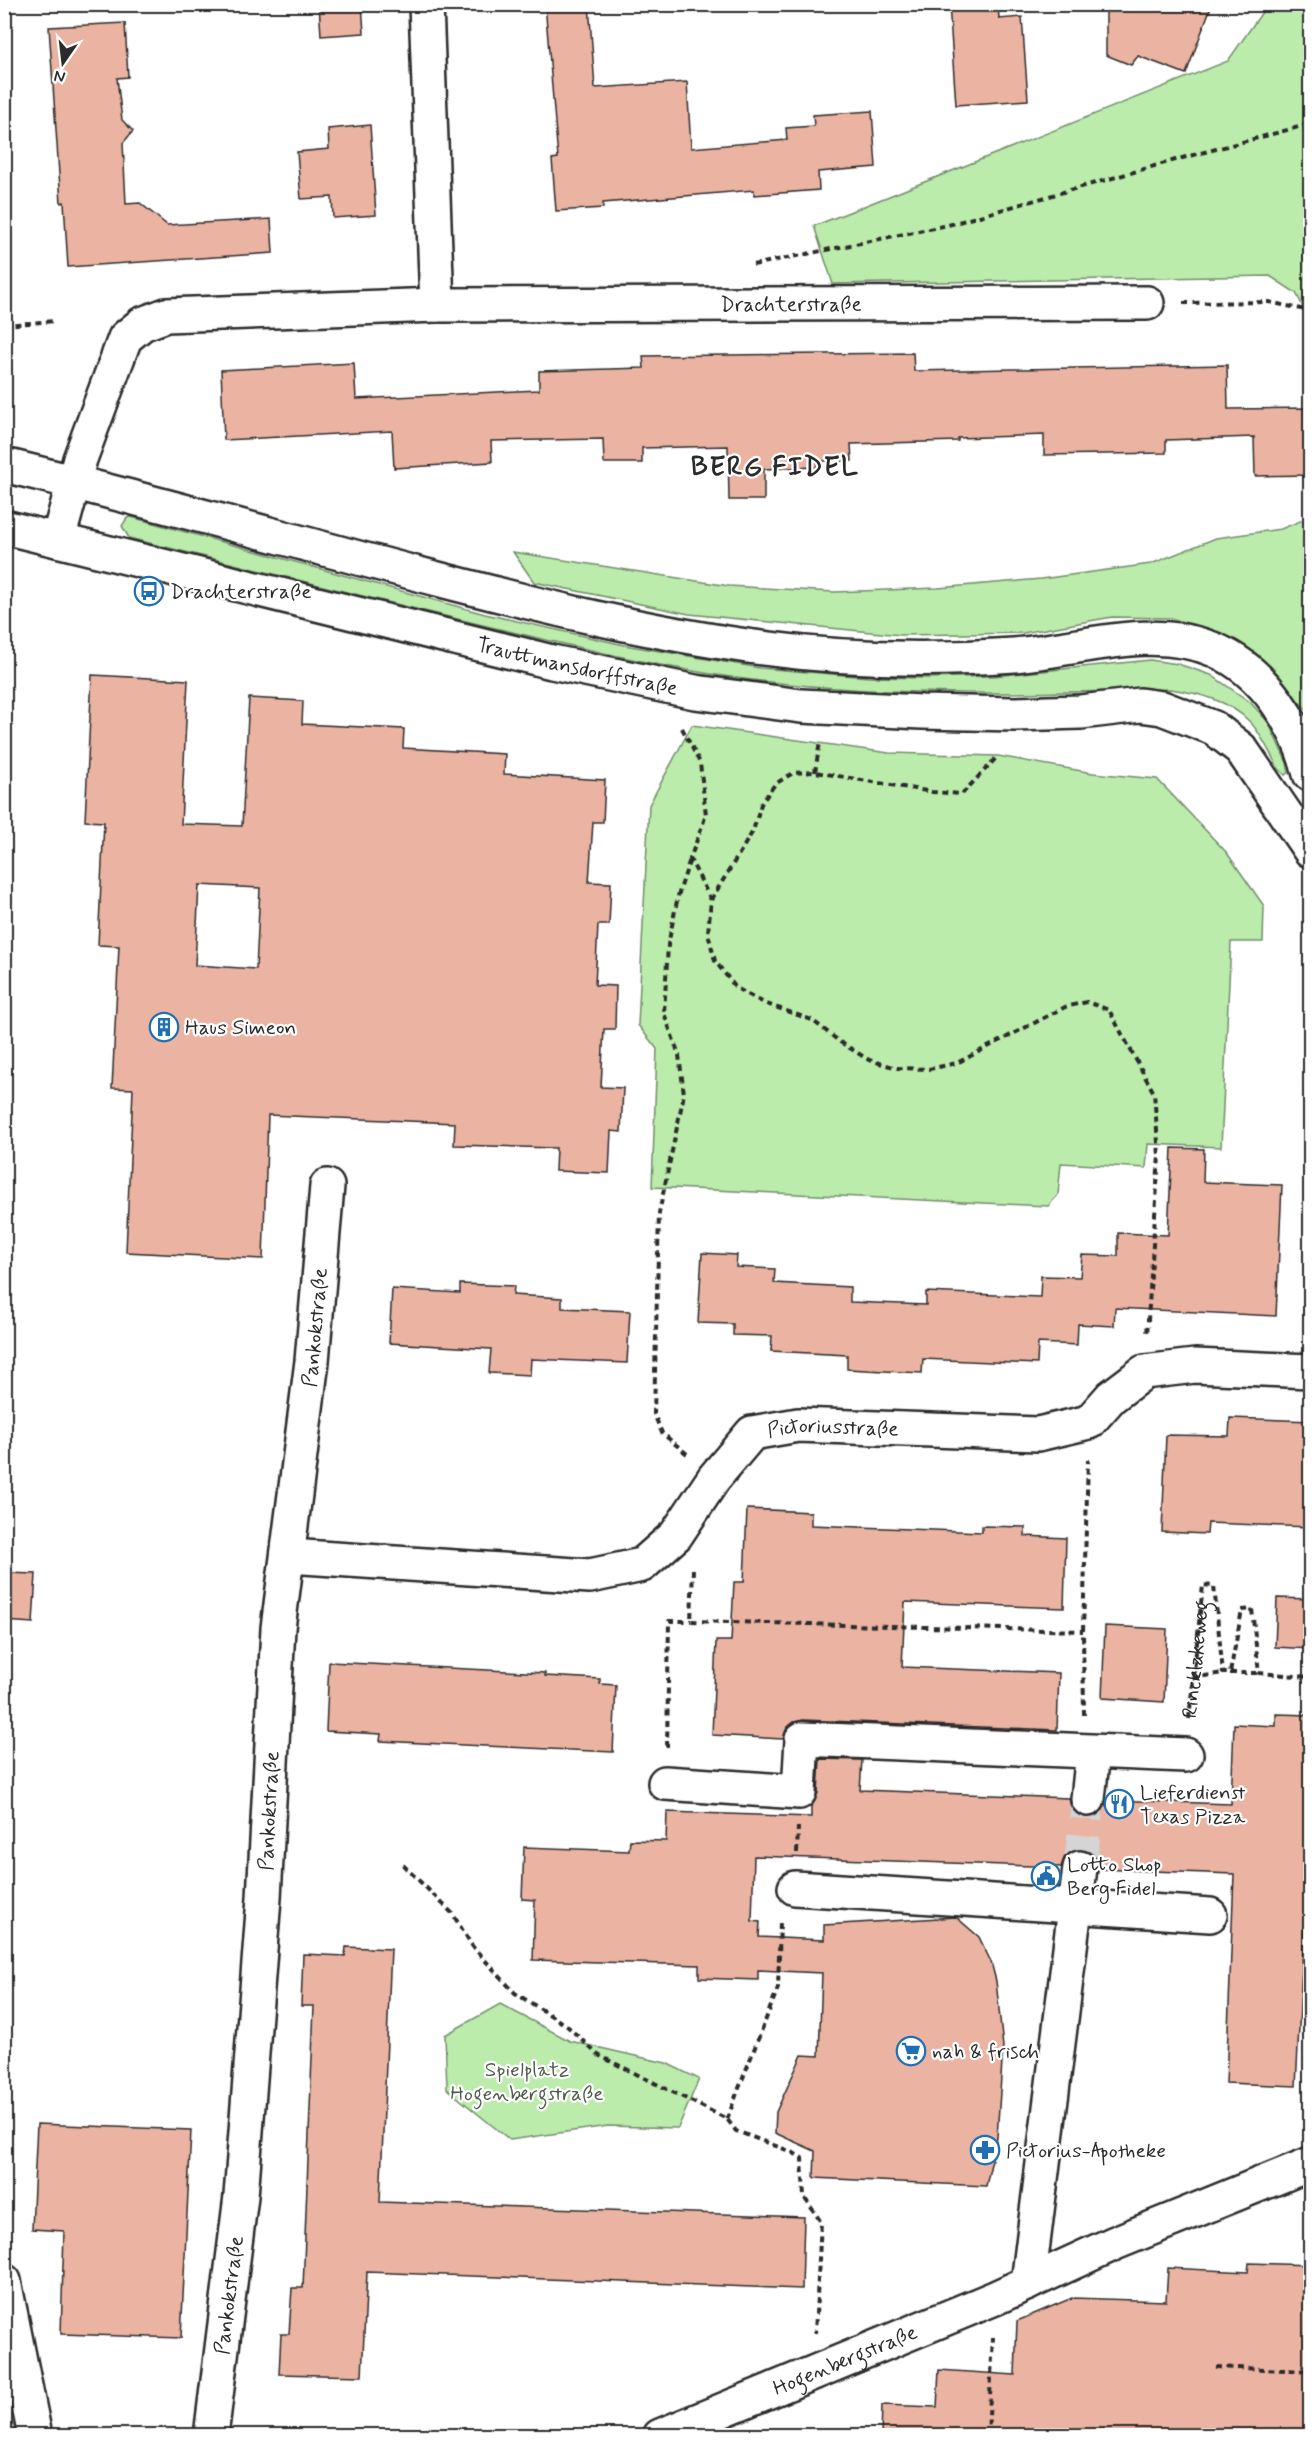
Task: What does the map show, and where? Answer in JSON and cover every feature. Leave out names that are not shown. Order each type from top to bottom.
[{"type":"street","points":[[426,4],[437,305]]},
{"type":"street","name":"Drachterstraße","points":[[58,540],[73,481],[125,338],[142,324],[166,315],[437,305],[1147,303]]},
{"type":"street","points":[[4,465],[73,481],[534,604],[657,632],[763,648],[869,657],[1014,655],[1156,637],[1217,651],[1265,686],[1284,712],[1300,742],[1311,774]]},
{"type":"street","name":"Trauttmansdorffstraße","points":[[4,527],[552,662],[694,692],[801,706],[922,712],[1015,714],[1081,712],[1140,705],[1162,708],[1214,728],[1242,749],[1311,850]]},
{"type":"street","name":"Pankokstraße","points":[[211,2436],[241,2196],[264,1898],[278,1628],[289,1556],[312,1361],[327,1186]]},
{"type":"street","points":[[1089,1422],[1111,1397],[1144,1372],[1195,1366],[1311,1371]]},
{"type":"street","name":"Pictoriusstraße","points":[[289,1556],[590,1576],[642,1565],[676,1535],[714,1478],[752,1433],[798,1425],[1038,1434],[1089,1422]]},
{"type":"street","points":[[665,1784],[799,1791],[802,1739],[1186,1755]]},
{"type":"street","points":[[1088,1799],[1093,1752]]},
{"type":"street","points":[[1028,2283],[1080,1868]]},
{"type":"street","points":[[795,1888],[1210,1915]]},
{"type":"street","name":"Hogenbergstraße","points":[[660,2436],[995,2298],[1115,2243],[1311,2164]]},
{"type":"street","points":[[4,2282],[35,2436]]},
{"type":"path","points":[[725,303],[731,270],[948,225],[1311,124]]},
{"type":"path","points":[[1147,303],[1269,302],[1311,311]]},
{"type":"path","points":[[4,325],[55,321]]},
{"type":"path","points":[[679,722],[700,763],[706,815],[678,896],[668,957],[664,1013],[679,1055],[684,1094],[659,1213],[654,1414],[662,1433],[714,1478]]},
{"type":"path","points":[[815,772],[820,738]]},
{"type":"path","points":[[998,756],[962,794],[932,792],[815,772],[793,773],[775,784],[762,804],[753,831],[711,900],[708,933],[715,961],[736,988],[764,1003],[812,1020],[840,1042],[869,1060],[897,1068],[929,1069],[957,1063],[1065,1007],[1086,1002],[1109,1010],[1154,1093],[1159,1155],[1144,1372]]},
{"type":"path","points":[[690,858],[711,900]]},
{"type":"path","points":[[1083,1672],[1089,1422]]},
{"type":"path","points":[[691,1620],[693,1563]]},
{"type":"path","name":"Rincklakeweg","points":[[1186,1755],[1203,1585],[1214,1586],[1223,1673],[1230,1673],[1242,1611],[1252,1610],[1259,1673]]},
{"type":"path","points":[[668,1732],[669,1621],[1083,1631]]},
{"type":"path","points":[[1192,1678],[1223,1673]]},
{"type":"path","points":[[1230,1673],[1311,1677]]},
{"type":"path","points":[[727,2119],[778,1988],[780,1911],[795,1888],[799,1791]]},
{"type":"path","points":[[403,1865],[452,1913],[473,1947],[515,1993],[566,2025],[598,2055],[727,2119],[736,2131],[802,2158],[804,2197],[821,2222],[812,2373]]},
{"type":"path","points":[[988,2436],[995,2298]]},
{"type":"path","points":[[1216,2367],[1311,2371]]},
{"type":"green space","points":[[1267,5],[1291,5],[1310,12],[1310,321],[1296,293],[1270,276],[833,284],[814,226],[1228,61]]},
{"type":"green space","points":[[131,517],[485,614],[624,645],[760,668],[868,677],[927,678],[994,676],[1150,660],[1178,664],[1211,675],[1250,702],[1268,722],[1287,763],[1289,773],[1285,775],[1279,769],[1258,732],[1242,714],[1223,703],[1191,693],[1170,689],[1016,693],[863,690],[761,681],[706,673],[542,639],[129,538],[122,526],[127,518]]},
{"type":"green space","points":[[1310,517],[1310,713],[1254,655],[1211,631],[1171,618],[1112,617],[1023,633],[901,635],[689,614],[534,582],[513,552],[729,586],[834,592],[938,588],[1041,579],[1151,564],[1216,538],[1281,529]]},
{"type":"green space","points":[[692,725],[889,753],[998,756],[1093,773],[1157,779],[1227,853],[1264,906],[1263,942],[1231,942],[1221,1147],[1148,1144],[1146,1168],[1061,1163],[1058,1195],[1048,1206],[652,1187],[657,1049],[638,1025],[649,805]]},
{"type":"green space","name":"Spielplatz Hogenbergstraße","points":[[500,2004],[570,2041],[666,2063],[699,2079],[678,2128],[608,2126],[510,2140],[447,2089],[445,2035]]},
{"type":"building","points":[[319,4],[362,4],[364,33],[321,36]]},
{"type":"building","points":[[545,4],[589,4],[595,88],[687,82],[691,148],[787,140],[786,128],[814,126],[813,115],[872,111],[876,167],[818,172],[819,190],[754,195],[754,190],[603,203],[603,208],[556,211],[552,159],[558,158]]},
{"type":"building","points":[[949,4],[998,4],[999,19],[1022,17],[1028,100],[956,105]]},
{"type":"building","points":[[1106,4],[1212,4],[1186,74],[1138,56],[1131,65],[1106,55]]},
{"type":"building","points":[[125,23],[128,77],[117,78],[122,120],[133,131],[123,143],[126,204],[140,203],[167,225],[271,219],[273,253],[68,267],[64,202],[61,203],[49,27]]},
{"type":"building","points":[[370,125],[376,215],[333,218],[332,197],[301,199],[297,152],[329,149],[328,129]]},
{"type":"building","points":[[913,353],[914,371],[1227,365],[1228,409],[1311,408],[1311,475],[1255,476],[1254,437],[1166,440],[1166,453],[1044,455],[1044,435],[958,438],[958,441],[851,444],[852,461],[817,461],[817,467],[764,469],[764,500],[729,500],[728,446],[642,448],[642,463],[604,463],[603,439],[491,441],[492,462],[394,468],[392,431],[224,440],[221,370],[354,363],[356,399],[539,390],[539,371],[644,368],[643,356]]},
{"type":"building","points":[[92,675],[188,680],[181,824],[242,826],[249,698],[303,701],[302,724],[404,729],[403,748],[505,754],[504,774],[605,780],[603,822],[593,822],[589,882],[611,883],[609,925],[598,925],[595,985],[616,986],[615,1029],[604,1029],[601,1087],[623,1088],[621,1132],[611,1131],[609,1173],[555,1171],[556,1148],[454,1145],[455,1123],[268,1115],[263,1259],[126,1252],[133,1089],[112,1088],[119,946],[98,945],[104,822],[85,821]],"holes":[[[199,885],[260,888],[256,969],[195,965]]]},
{"type":"building","points":[[1172,1148],[1204,1149],[1203,1182],[1282,1185],[1276,1316],[1115,1308],[1114,1326],[1078,1324],[1077,1345],[1038,1343],[1037,1364],[923,1359],[922,1373],[847,1369],[847,1355],[771,1351],[772,1336],[733,1335],[733,1324],[698,1323],[702,1253],[737,1255],[736,1267],[775,1269],[774,1283],[850,1287],[850,1302],[926,1305],[926,1292],[1040,1297],[1041,1276],[1080,1277],[1082,1255],[1118,1256],[1118,1233],[1168,1235]]},
{"type":"building","points":[[460,1284],[514,1286],[513,1295],[562,1298],[562,1308],[630,1311],[627,1363],[531,1359],[530,1375],[489,1373],[491,1349],[389,1343],[392,1289],[460,1293]]},
{"type":"building","points":[[1230,1418],[1311,1421],[1311,1527],[1208,1523],[1207,1534],[1162,1532],[1166,1435],[1229,1436]]},
{"type":"building","points":[[747,1509],[811,1512],[811,1525],[982,1532],[982,1526],[1025,1527],[1025,1536],[1066,1538],[1064,1608],[905,1602],[902,1667],[1059,1673],[1057,1730],[803,1720],[794,1722],[787,1728],[783,1739],[712,1735],[716,1641],[731,1641],[734,1582],[744,1582]]},
{"type":"building","points":[[4,1573],[36,1574],[33,1623],[4,1621]]},
{"type":"building","points":[[1277,1598],[1311,1599],[1311,1649],[1275,1647]]},
{"type":"building","points":[[1105,1626],[1167,1629],[1164,1702],[1102,1698]]},
{"type":"building","points":[[329,1662],[545,1673],[545,1676],[600,1679],[600,1684],[616,1685],[613,1752],[380,1741],[381,1734],[326,1731]]},
{"type":"building","points":[[1276,1714],[1311,1715],[1311,1790],[1296,2086],[1226,2083],[1234,1874],[1098,1869],[1097,1860],[1092,1853],[1082,1849],[1065,1856],[1061,1867],[754,1856],[752,1921],[760,1922],[759,1937],[824,1940],[824,1925],[956,1917],[979,1937],[991,1962],[996,1981],[1003,2047],[997,2137],[986,2186],[814,2178],[815,2151],[775,2133],[776,2112],[802,2055],[819,2056],[822,1973],[758,1970],[758,1980],[699,1978],[699,1965],[533,1960],[535,1900],[522,1899],[524,1847],[629,1851],[630,1840],[666,1841],[667,1812],[811,1817],[811,1806],[818,1793],[820,1759],[862,1760],[860,1790],[1069,1798],[1071,1807],[1085,1818],[1095,1816],[1103,1810],[1107,1800],[1231,1804],[1234,1724],[1276,1726]]},
{"type":"building","points":[[346,1947],[391,1949],[380,2202],[804,2217],[802,2289],[367,2272],[362,2376],[279,2374],[281,2334],[289,2334],[292,2288],[303,2288],[314,2006],[301,2006],[303,1954],[345,1956]]},
{"type":"building","points":[[37,2124],[191,2130],[181,2338],[61,2334],[64,2231],[32,2229]]},
{"type":"building","points":[[1249,2263],[1311,2265],[1311,2436],[881,2436],[882,2405],[937,2407],[939,2370],[1015,2375],[1017,2321],[1072,2298],[1166,2301],[1168,2268],[1248,2272]]},
{"type":"tunnel","points":[[1080,1868],[1088,1799]]},
{"type":"place","name":"Drachterstraße","points":[[149,591]]},
{"type":"place","name":"Haus Simeon","points":[[164,1027]]},
{"type":"place","name":"Lieferdienst Texas Pizza","points":[[1119,1804]]},
{"type":"place","name":"Lotto Shop Berg Fidel","points":[[1046,1876]]},
{"type":"place","name":"nah & frisch","points":[[911,2051]]},
{"type":"place","name":"Pictorius-Apotheke","points":[[985,2150]]},
{"type":"district","name":"BERG FIDEL","points":[[775,466]]}]
